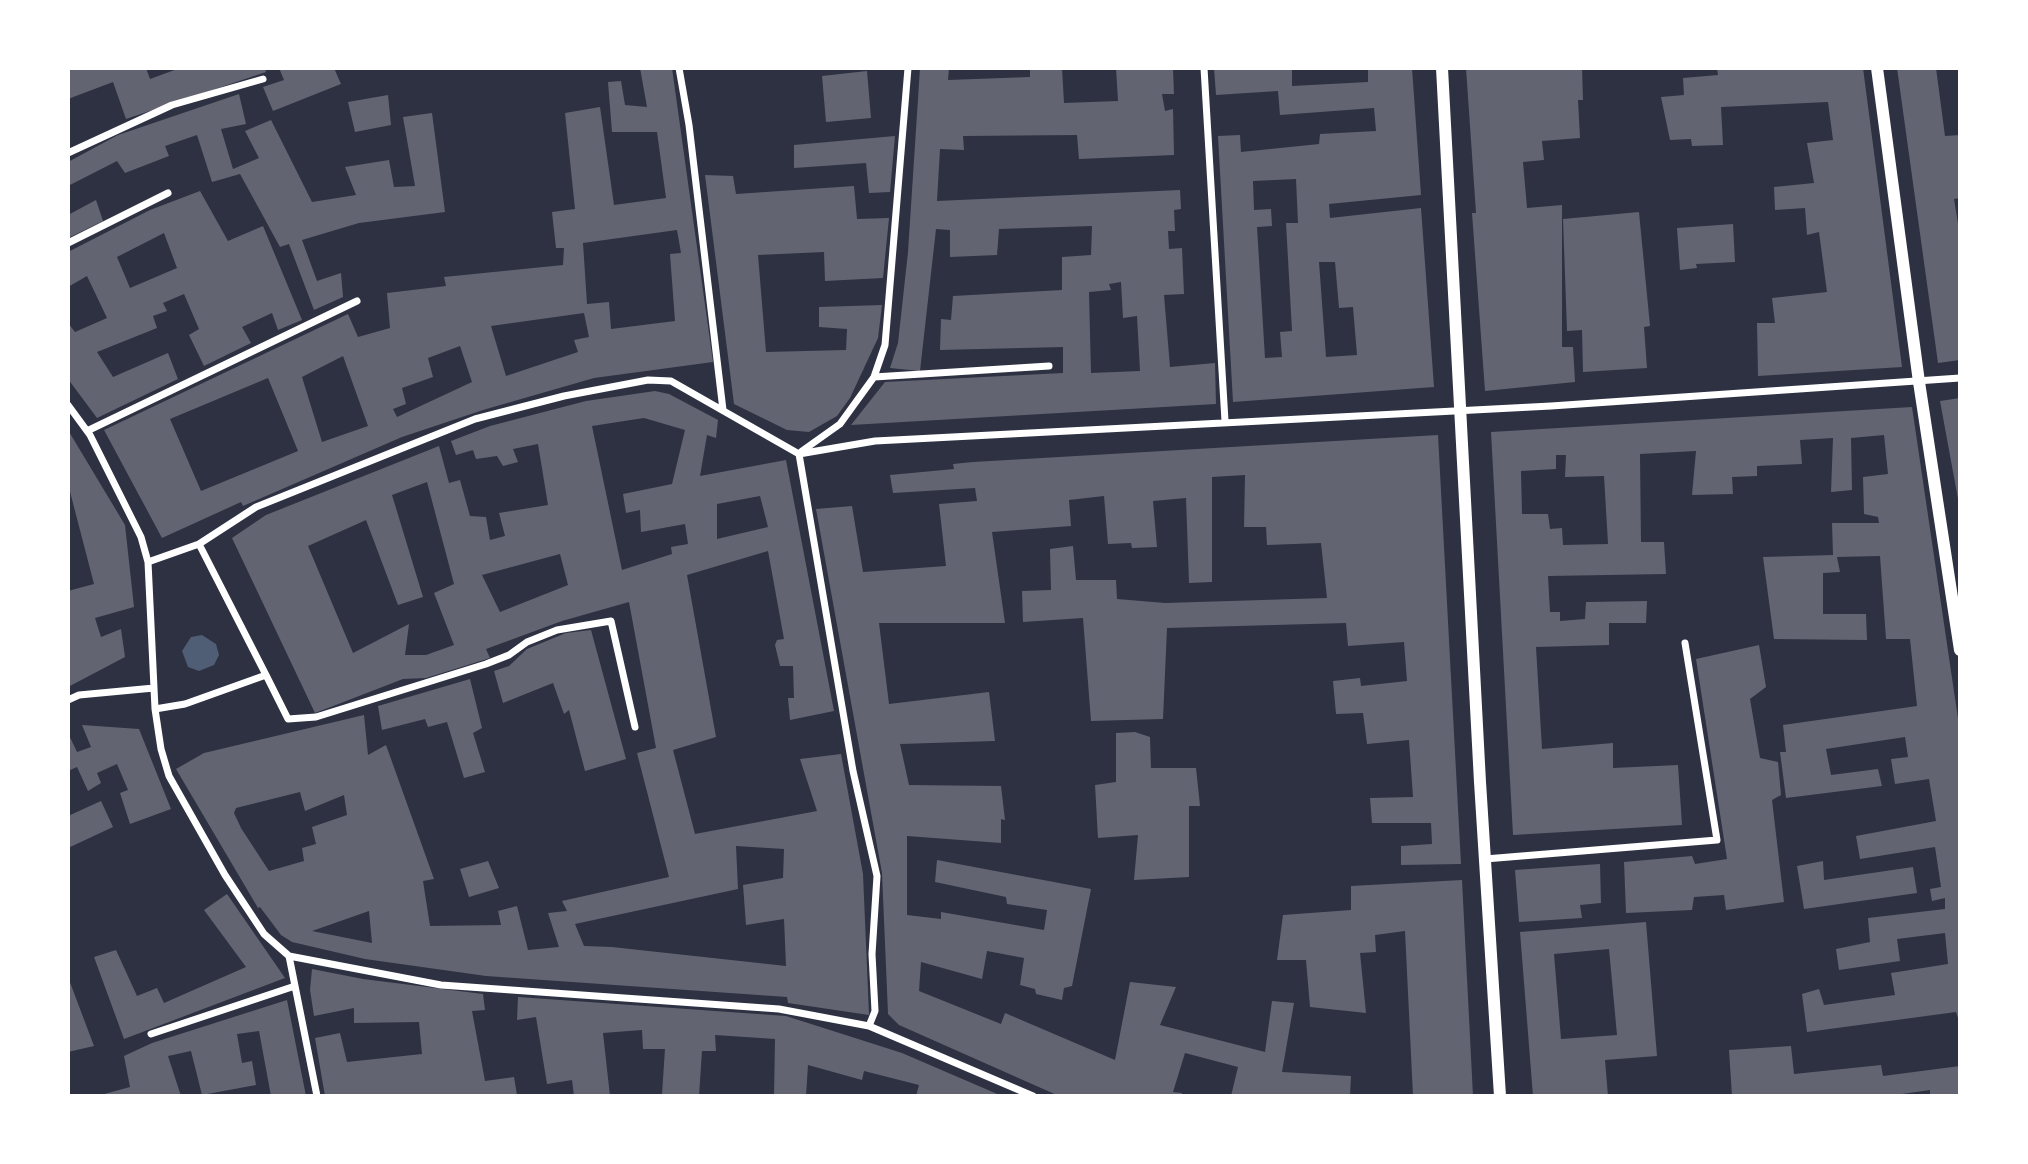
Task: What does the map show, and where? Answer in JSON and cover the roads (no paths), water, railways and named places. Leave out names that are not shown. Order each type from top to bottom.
[{"type":"street","points":[[679,68],[689,125],[723,410]]},
{"type":"street","points":[[799,454],[840,424],[874,377],[885,345],[908,68]]},
{"type":"street","points":[[1204,68],[1225,421]]},
{"type":"street","points":[[1442,68],[1500,1096]]},
{"type":"street","points":[[1877,68],[1919,382],[1960,650]]},
{"type":"street","points":[[68,153],[172,105],[263,79]]},
{"type":"street","points":[[68,243],[168,193]]},
{"type":"street","points":[[87,431],[357,300]]},
{"type":"street","points":[[874,377],[1049,366]]},
{"type":"street","points":[[148,562],[199,544],[256,507],[475,419],[564,396],[648,380],[671,381],[799,454],[875,441],[1463,409],[1960,378]]},
{"type":"street","points":[[68,405],[87,431],[141,537],[148,562],[155,709],[161,749],[169,776],[238,895],[264,934],[289,956],[442,985],[779,1009],[869,1026],[1033,1096]]},
{"type":"street","points":[[799,454],[853,771],[877,876],[872,954],[875,1011],[869,1026]]},
{"type":"street","points":[[199,544],[288,719],[316,717],[486,664],[556,630],[611,621],[635,727]]},
{"type":"street","points":[[1485,859],[1717,840],[1685,643]]},
{"type":"street","points":[[155,709],[185,704],[266,675]]},
{"type":"street","points":[[68,700],[79,695],[153,688]]},
{"type":"street","points":[[289,956],[317,1096]]},
{"type":"street","points":[[151,1034],[295,986]]},
{"type":"water","points":[[202,635],[216,644],[219,655],[214,665],[199,671],[188,667],[182,651],[191,637]]}]
